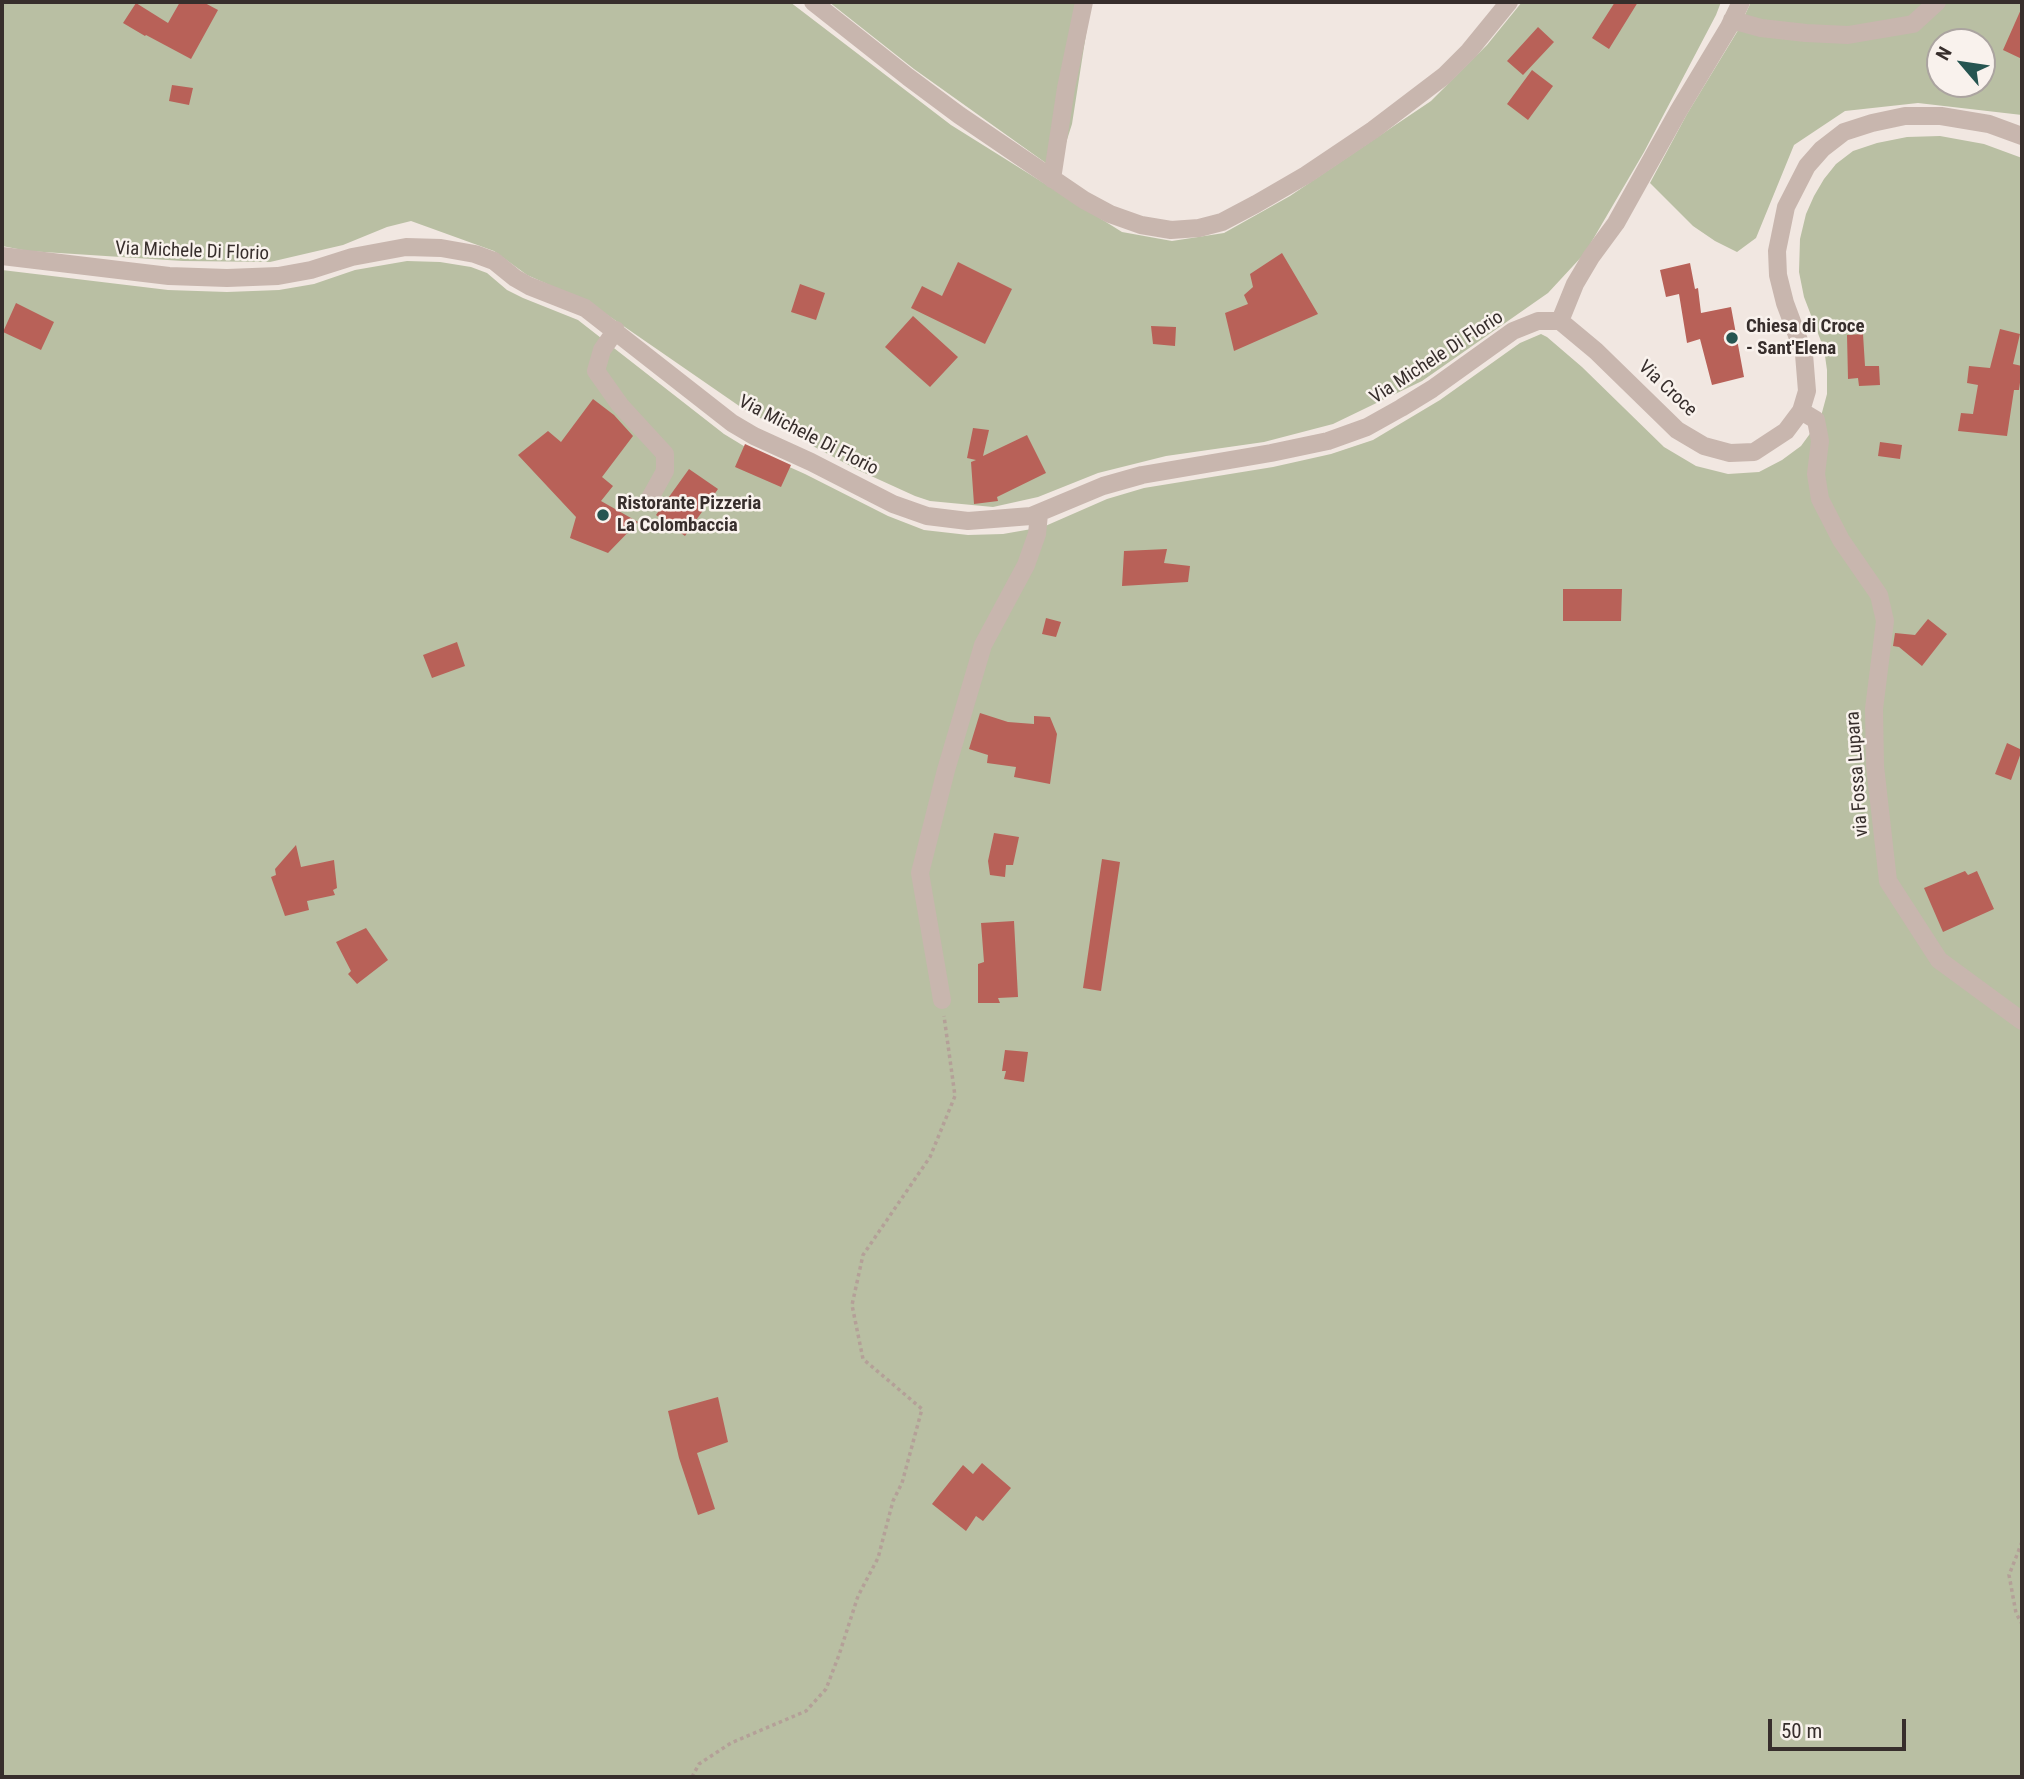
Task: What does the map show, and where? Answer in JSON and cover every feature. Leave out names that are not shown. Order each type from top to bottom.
[{"type":"street","points":[[813,2],[918,84],[1084,200],[1110,214],[1141,225],[1171,230],[1199,228],[1222,222],[1306,175],[1373,130],[1444,76],[1469,51],[1509,2]]},
{"type":"street","points":[[1052,179],[1066,88],[1084,2]]},
{"type":"street","points":[[1560,321],[1574,284],[1622,212],[1741,2]]},
{"type":"street","points":[[1732,20],[1761,28],[1848,35],[1913,24],[1937,2]]},
{"type":"street","points":[[1801,411],[1807,391],[1804,354],[1785,303],[1778,275],[1777,251],[1786,207],[1807,166],[1822,149],[1844,132],[1905,116],[1941,116],[1989,124],[2022,136]]},
{"type":"street","name":"Via Michele Di Florio","points":[[2,256],[169,276],[227,278],[278,276],[310,270],[352,257],[406,247],[441,248],[475,254],[494,261],[529,286],[585,308],[732,423],[754,436],[893,504],[927,516],[968,521],[1002,520],[1038,514],[1103,486],[1142,475],[1328,441],[1367,427],[1432,389],[1513,331],[1538,321],[1560,321]]},
{"type":"street","name":"Via Croce","points":[[1560,321],[1596,351],[1677,430],[1704,446],[1730,453],[1754,452],[1786,431],[1801,411]]},
{"type":"street","points":[[616,330],[602,349],[596,371],[620,405],[665,454],[665,471],[650,498]]},
{"type":"street","name":"via Fossa Lupara","points":[[1801,411],[1816,420],[1820,442],[1816,474],[1820,499],[1841,540],[1879,595],[1885,621],[1874,709],[1875,766],[1888,881],[1939,960],[2022,1021]]},
{"type":"street","points":[[942,1000],[920,873],[946,770],[983,645],[1026,565],[1037,534],[1038,514]]},
{"type":"path","points":[[692,1777],[699,1764],[731,1743],[806,1711],[826,1689],[858,1596],[878,1558],[922,1409],[863,1359],[852,1305],[863,1255],[930,1157],[955,1096],[942,1000]]},
{"type":"path","points":[[2022,1542],[2009,1575],[2016,1613],[2022,1624]]},
{"type":"green space","points":[[2,2],[790,2],[951,125],[1122,232],[1172,241],[1224,233],[1290,196],[1431,101],[1487,45],[1522,2],[1721,2],[1644,152],[1585,253],[1548,293],[1422,381],[1333,424],[1264,442],[1166,456],[1098,473],[1038,497],[993,507],[930,501],[858,470],[745,410],[606,314],[527,275],[494,251],[411,221],[387,227],[343,245],[270,262],[183,261],[28,251],[2,246]]},
{"type":"green space","points":[[829,2],[1091,2],[1072,124],[1057,171],[914,69]]},
{"type":"green space","points":[[1751,2],[2022,2],[2022,115],[1918,103],[1845,111],[1794,145],[1756,238],[1737,252],[1693,226],[1650,183],[1687,114],[1737,32]]},
{"type":"green space","points":[[1940,136],[1984,144],[2022,158],[2022,1777],[2,1777],[2,270],[168,290],[227,292],[279,290],[314,284],[355,270],[407,261],[471,267],[487,273],[507,290],[523,298],[578,320],[724,434],[747,448],[888,516],[924,530],[968,535],[1003,534],[1043,527],[1107,499],[1144,488],[1273,467],[1331,454],[1373,440],[1440,400],[1520,343],[1541,334],[1582,367],[1664,447],[1696,466],[1728,474],[1759,472],[1801,446],[1820,420],[1827,394],[1824,349],[1804,297],[1799,272],[1800,239],[1814,196],[1836,164],[1853,151],[1907,137]]},
{"type":"building","points":[[180,2],[203,2],[218,10],[191,59],[123,23],[136,3],[168,23]]},
{"type":"building","points":[[1615,2],[1638,2],[1609,49],[1592,38]]},
{"type":"building","points":[[2022,7],[2022,59],[2003,50]]},
{"type":"building","points":[[1538,27],[1554,42],[1523,75],[1507,61]]},
{"type":"building","points":[[1532,70],[1553,86],[1528,120],[1507,104]]},
{"type":"building","points":[[172,85],[193,88],[189,105],[169,101]]},
{"type":"building","points":[[1282,253],[1318,314],[1234,351],[1225,313],[1248,304],[1244,295],[1253,287],[1250,274]]},
{"type":"building","points":[[958,262],[1012,289],[985,344],[911,308],[922,286],[942,296]]},
{"type":"building","points":[[1690,263],[1695,289],[1698,288],[1701,313],[1731,307],[1744,377],[1712,385],[1700,339],[1687,343],[1679,294],[1666,297],[1660,270]]},
{"type":"building","points":[[800,284],[825,293],[816,320],[791,312]]},
{"type":"building","points":[[16,303],[54,322],[41,350],[3,332]]},
{"type":"building","points":[[913,316],[958,357],[930,387],[885,347]]},
{"type":"building","points":[[1151,326],[1176,327],[1175,346],[1153,344]]},
{"type":"building","points":[[2000,329],[2020,334],[2013,364],[2022,368],[2019,390],[2014,390],[2007,436],[1958,431],[1961,413],[1973,414],[1978,385],[1967,383],[1969,366],[1990,368]]},
{"type":"building","points":[[1863,334],[1865,366],[1879,366],[1880,385],[1859,386],[1858,378],[1848,379],[1847,335]]},
{"type":"building","points":[[593,399],[614,415],[633,436],[602,477],[613,486],[601,501],[638,522],[608,553],[570,538],[576,517],[518,455],[548,431],[561,442]]},
{"type":"building","points":[[973,428],[989,430],[983,456],[1027,435],[1046,473],[997,497],[998,501],[974,504],[971,462],[976,460],[967,458]]},
{"type":"building","points":[[1880,442],[1902,445],[1900,459],[1878,456]]},
{"type":"building","points":[[745,444],[791,465],[781,487],[735,467]]},
{"type":"building","points":[[689,469],[718,489],[685,536],[656,515]]},
{"type":"building","points":[[1167,549],[1164,563],[1190,566],[1188,582],[1122,586],[1124,551]]},
{"type":"building","points":[[1563,589],[1622,589],[1621,621],[1563,621]]},
{"type":"building","points":[[1046,618],[1061,622],[1056,637],[1042,634]]},
{"type":"building","points":[[1928,619],[1947,634],[1922,666],[1899,647],[1893,646],[1895,633],[1915,635]]},
{"type":"building","points":[[457,642],[465,666],[432,678],[423,655]]},
{"type":"building","points":[[980,713],[1008,722],[1034,724],[1034,716],[1050,717],[1057,734],[1050,784],[1014,777],[1016,767],[987,763],[988,755],[969,749]]},
{"type":"building","points":[[2007,743],[2022,750],[2011,780],[1995,774]]},
{"type":"building","points":[[994,833],[1019,837],[1013,865],[1006,865],[1005,877],[990,875],[988,861]]},
{"type":"building","points":[[296,845],[301,867],[334,860],[337,888],[333,890],[335,895],[307,901],[309,910],[285,916],[271,877],[276,875],[275,869]]},
{"type":"building","points":[[1102,859],[1120,862],[1101,991],[1083,988]]},
{"type":"building","points":[[1965,871],[1968,875],[1977,871],[1994,909],[1943,932],[1924,888]]},
{"type":"building","points":[[1014,921],[1018,997],[998,998],[1000,1003],[978,1003],[978,964],[984,962],[981,923]]},
{"type":"building","points":[[366,928],[388,960],[357,984],[348,974],[351,971],[336,942]]},
{"type":"building","points":[[1005,1050],[1028,1052],[1024,1082],[1004,1079],[1006,1071],[1002,1071]]},
{"type":"building","points":[[718,1397],[728,1442],[697,1453],[715,1509],[698,1515],[679,1458],[668,1411]]},
{"type":"building","points":[[982,1463],[1011,1488],[983,1521],[976,1516],[966,1531],[932,1504],[963,1465],[973,1474]]},
{"type":"place","name":"Chiesa di Croce - Sant'Elena","points":[[1732,338]]},
{"type":"place","name":"Ristorante Pizzeria La Colombaccia","points":[[603,515]]}]
